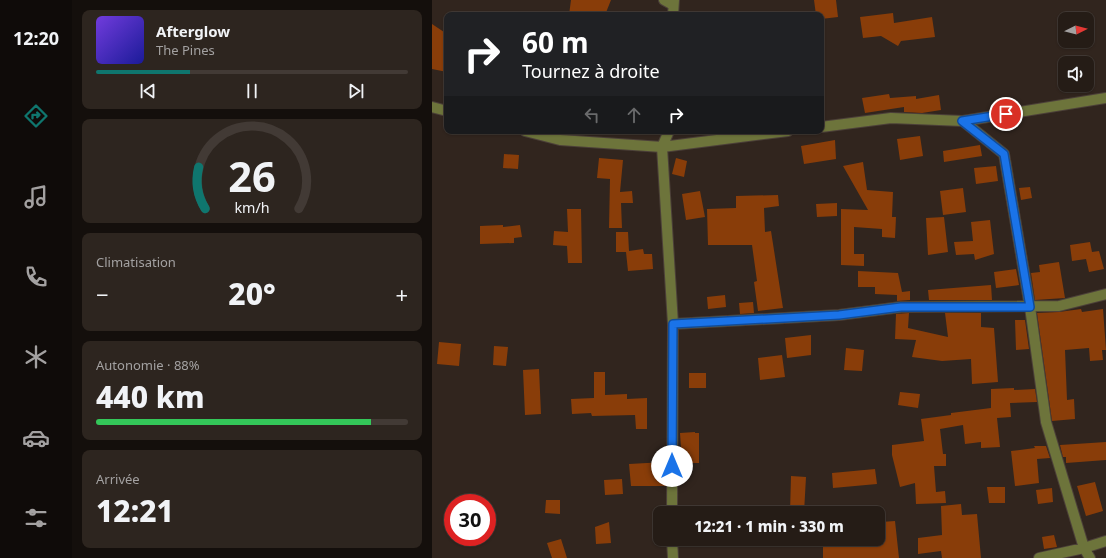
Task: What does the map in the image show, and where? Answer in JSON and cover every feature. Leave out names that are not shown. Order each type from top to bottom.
[{"type":"street","points":[[824,127],[891,118],[962,121],[1106,98]]},
{"type":"street","points":[[432,107],[444,110]]},
{"type":"street","points":[[962,121],[1004,154],[1030,307],[1046,422],[1084,548],[1090,558]]},
{"type":"street","points":[[537,134],[560,140],[662,147],[764,134]]},
{"type":"street","points":[[668,134],[662,147],[673,324],[672,506]]},
{"type":"street","points":[[673,324],[839,315],[901,307],[1059,306],[1106,294]]},
{"type":"street","points":[[1039,558],[1084,548],[1106,541]]},
{"type":"street","points":[[673,546],[674,558]]},
{"type":"street","points":[[1079,558],[1084,548]]},
{"type":"building","points":[[571,0],[611,0],[606,12],[569,12]]},
{"type":"building","points":[[814,0],[836,0],[838,17],[824,19],[824,12],[816,12]]},
{"type":"building","points":[[893,13],[894,23],[932,17],[935,37],[901,41],[898,46],[881,36],[863,38],[860,17]]},
{"type":"building","points":[[432,24],[444,32],[444,71],[432,69]]},
{"type":"building","points":[[889,94],[890,98],[916,96],[916,99],[939,95],[941,110],[922,113],[904,112],[904,107],[865,113],[862,98]]},
{"type":"building","points":[[920,136],[923,156],[900,160],[897,139]]},
{"type":"building","points":[[835,140],[836,159],[804,164],[801,146]]},
{"type":"building","points":[[980,145],[982,156],[944,162],[943,151]]},
{"type":"building","points":[[504,154],[519,155],[518,169],[503,168]]},
{"type":"building","points":[[599,158],[623,160],[620,192],[632,191],[633,203],[621,203],[622,228],[609,228],[610,179],[597,178]]},
{"type":"building","points":[[676,158],[687,161],[684,177],[672,174]]},
{"type":"building","points":[[863,162],[867,190],[893,192],[892,217],[896,217],[895,238],[882,237],[882,229],[854,227],[854,254],[864,254],[864,266],[841,265],[841,209],[868,210],[843,166]]},
{"type":"building","points":[[996,166],[998,181],[976,184],[974,168]]},
{"type":"building","points":[[1030,187],[1032,198],[1021,200],[1019,188]]},
{"type":"building","points":[[963,188],[966,212],[943,215],[940,191]]},
{"type":"building","points":[[700,191],[705,217],[686,220],[682,194]]},
{"type":"building","points":[[778,195],[779,206],[764,208],[765,232],[771,231],[783,308],[758,311],[754,282],[757,281],[752,245],[708,245],[707,209],[736,208],[736,196]]},
{"type":"building","points":[[837,203],[837,216],[817,217],[816,204]]},
{"type":"building","points":[[567,209],[581,209],[582,263],[568,263],[567,246],[553,245],[554,231],[568,232]]},
{"type":"building","points":[[944,217],[948,252],[928,255],[926,218]]},
{"type":"building","points":[[990,220],[994,254],[975,260],[974,254],[956,255],[954,242],[973,241],[971,222]]},
{"type":"building","points":[[503,225],[503,227],[520,225],[522,237],[514,238],[514,243],[480,244],[480,226]]},
{"type":"building","points":[[616,232],[628,232],[629,251],[643,249],[644,254],[652,254],[653,269],[628,271],[626,252],[616,252]]},
{"type":"building","points":[[1090,242],[1092,252],[1099,251],[1104,269],[1089,272],[1086,259],[1072,261],[1070,245]]},
{"type":"building","points":[[1059,262],[1065,298],[1035,300],[1031,273],[1040,272],[1039,265]]},
{"type":"building","points":[[1016,269],[1019,285],[996,288],[994,272]]},
{"type":"building","points":[[858,271],[898,273],[902,292],[910,291],[910,300],[897,301],[897,295],[875,294],[875,287],[858,287]]},
{"type":"building","points":[[991,285],[992,300],[929,300],[928,290]]},
{"type":"building","points":[[725,295],[726,307],[708,309],[707,297]]},
{"type":"building","points":[[753,302],[754,313],[740,314],[739,303]]},
{"type":"building","points":[[1081,309],[1082,312],[1103,309],[1106,350],[1102,350],[1103,360],[1090,361],[1089,348],[1065,350],[1067,400],[1074,399],[1075,419],[1052,421],[1037,313]]},
{"type":"building","points":[[909,313],[908,328],[948,337],[945,313],[981,313],[981,327],[994,328],[998,382],[972,384],[971,359],[942,361],[912,357],[916,340],[895,339],[896,314]]},
{"type":"building","points":[[1015,320],[1025,320],[1029,349],[1016,350]]},
{"type":"building","points":[[811,335],[811,355],[787,358],[785,338]]},
{"type":"building","points":[[439,342],[461,344],[459,366],[437,364]]},
{"type":"building","points":[[494,346],[508,347],[506,366],[493,365]]},
{"type":"building","points":[[846,348],[864,350],[862,371],[844,370]]},
{"type":"building","points":[[782,355],[785,377],[760,380],[758,358]]},
{"type":"building","points":[[539,369],[541,414],[525,415],[523,370]]},
{"type":"building","points":[[594,372],[605,372],[605,395],[627,394],[627,399],[647,398],[647,429],[636,429],[635,415],[592,416],[591,413],[572,414],[571,399],[594,398]]},
{"type":"building","points":[[689,373],[706,373],[706,388],[689,388]]},
{"type":"building","points":[[1014,388],[1014,390],[1035,389],[1037,402],[1010,403],[1011,417],[997,418],[1000,447],[981,448],[981,442],[965,444],[963,425],[940,429],[943,454],[946,454],[946,466],[934,466],[936,492],[945,491],[946,503],[916,504],[915,483],[900,487],[892,455],[892,445],[924,441],[921,419],[951,415],[951,413],[991,408],[991,389]]},
{"type":"building","points":[[900,392],[920,394],[918,408],[898,405]]},
{"type":"building","points":[[680,433],[699,433],[699,463],[682,463]]},
{"type":"building","points":[[1106,442],[1106,460],[1066,463],[1066,457],[1063,457],[1060,445]]},
{"type":"building","points":[[1034,446],[1046,446],[1050,458],[1037,459],[1039,483],[1015,486],[1011,451],[1035,448]]},
{"type":"building","points":[[665,462],[666,486],[631,486],[629,464]]},
{"type":"building","points":[[875,469],[877,484],[833,488],[832,473]]},
{"type":"building","points":[[791,476],[806,477],[804,506],[790,506]]},
{"type":"building","points":[[622,479],[623,494],[605,495],[604,480]]},
{"type":"building","points":[[1095,482],[1103,511],[1086,516],[1077,486]]},
{"type":"building","points":[[987,487],[1005,487],[1005,503],[989,503]]},
{"type":"building","points":[[1052,488],[1053,502],[1038,504],[1036,490]]},
{"type":"building","points":[[546,500],[560,500],[560,514],[545,513]]},
{"type":"building","points":[[961,504],[962,515],[977,514],[981,558],[942,558],[941,551],[918,554],[918,538],[942,535],[941,506]]},
{"type":"building","points":[[895,521],[899,558],[823,558],[823,546],[885,546],[885,522]]},
{"type":"building","points":[[609,522],[611,543],[596,544],[595,527]]},
{"type":"building","points":[[1054,535],[1057,547],[1044,549],[1042,537]]},
{"type":"building","points":[[561,539],[567,558],[552,558],[547,543]]},
{"type":"route","points":[[672,466],[673,324],[839,315],[901,307],[1030,307],[1004,154],[962,121],[1006,114]]}]
